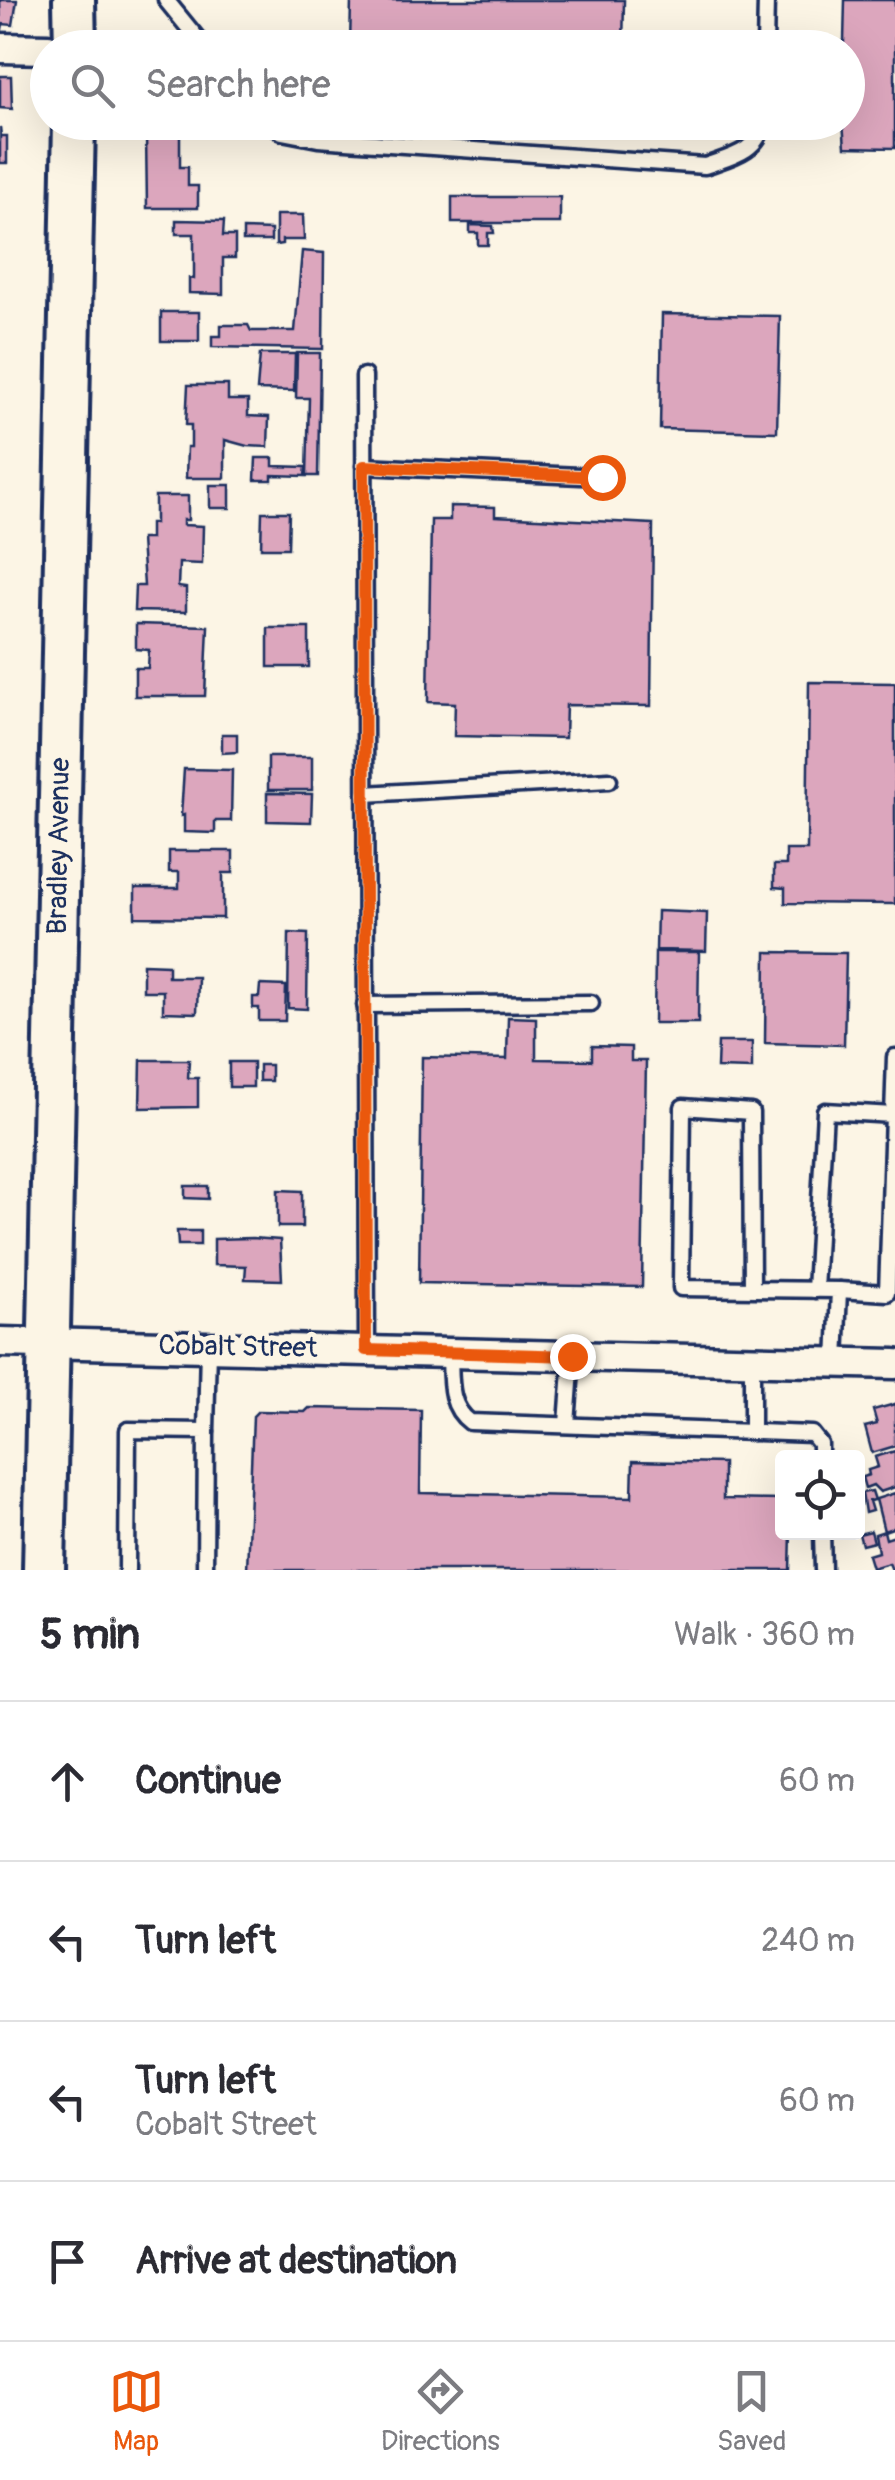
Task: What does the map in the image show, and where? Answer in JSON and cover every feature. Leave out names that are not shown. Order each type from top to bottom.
[{"type":"street","points":[[74,0],[75,30]]},
{"type":"street","points":[[0,48],[30,49]]},
{"type":"street","name":"Bradley Avenue","points":[[44,1570],[74,140]]},
{"type":"street","name":"Cobalt Street","points":[[0,1342],[895,1364]]},
{"type":"lane","points":[[166,0],[190,30]]},
{"type":"lane","points":[[765,30],[766,0]]},
{"type":"lane","points":[[332,140],[705,166],[747,151],[755,140]]},
{"type":"lane","points":[[364,376],[366,1350]]},
{"type":"lane","points":[[364,466],[602,477]]},
{"type":"lane","points":[[365,794],[610,780]]},
{"type":"lane","points":[[365,1005],[591,1003]]},
{"type":"lane","points":[[752,1289],[752,1112],[683,1107],[680,1288],[887,1292],[895,1057]]},
{"type":"lane","points":[[815,1290],[825,1110],[893,1115]]},
{"type":"lane","points":[[836,1362],[840,1290]]},
{"type":"lane","points":[[206,1570],[208,1347]]},
{"type":"lane","points":[[450,1352],[457,1413],[470,1422],[812,1434],[820,1450]]},
{"type":"lane","points":[[566,1424],[572,1356]]},
{"type":"lane","points":[[752,1360],[752,1432]]},
{"type":"lane","points":[[127,1570],[128,1430],[206,1432]]},
{"type":"lane","points":[[822,1540],[823,1570]]},
{"type":"building","points":[[0,0],[17,0],[13,25],[3,24],[1,34]]},
{"type":"building","points":[[351,0],[624,0],[623,30],[350,30]]},
{"type":"building","points":[[845,0],[895,0],[895,148],[845,147],[844,140],[865,140],[865,30],[844,30]]},
{"type":"building","points":[[0,76],[11,76],[12,109],[0,108]]},
{"type":"building","points":[[0,127],[1,136],[7,136],[7,163],[0,163]]},
{"type":"building","points":[[146,140],[180,140],[180,167],[188,167],[188,186],[198,186],[198,208],[147,208]]},
{"type":"building","points":[[452,197],[560,197],[560,223],[452,223]]},
{"type":"building","points":[[276,215],[303,215],[304,240],[282,240],[282,244],[276,245]]},
{"type":"building","points":[[176,220],[224,221],[223,236],[235,236],[235,258],[223,258],[223,294],[189,293],[189,278],[194,279],[194,234],[176,234]]},
{"type":"building","points":[[470,225],[493,226],[494,233],[488,233],[488,245],[478,245],[478,233],[470,233]]},
{"type":"building","points":[[243,229],[271,230],[271,241],[243,241]]},
{"type":"building","points":[[302,251],[324,253],[323,349],[212,347],[212,336],[221,336],[221,325],[248,325],[251,331],[295,331]]},
{"type":"building","points":[[161,312],[199,312],[199,341],[161,341]]},
{"type":"building","points":[[662,314],[780,316],[777,432],[660,429]]},
{"type":"building","points":[[297,353],[320,353],[318,476],[307,476],[309,398],[296,398]]},
{"type":"building","points":[[260,354],[295,354],[294,391],[257,390]]},
{"type":"building","points":[[188,385],[228,385],[228,400],[248,400],[248,416],[269,417],[268,447],[225,440],[225,478],[186,478],[187,447],[191,447],[191,425],[186,425]]},
{"type":"building","points":[[256,458],[273,458],[273,466],[306,467],[305,476],[272,475],[272,480],[255,480]]},
{"type":"building","points":[[210,485],[230,485],[230,508],[210,508]]},
{"type":"building","points":[[155,496],[188,496],[188,520],[183,520],[183,525],[203,526],[202,564],[179,563],[178,587],[186,588],[186,612],[134,611],[135,586],[144,586],[141,539],[150,539],[150,523],[155,523]]},
{"type":"building","points":[[450,506],[495,507],[495,516],[653,524],[651,706],[566,705],[565,738],[454,736],[455,703],[428,702],[431,520],[450,520]]},
{"type":"building","points":[[262,512],[289,512],[288,548],[261,548]]},
{"type":"building","points":[[136,624],[208,626],[205,696],[135,696],[135,668],[148,668],[149,650],[136,649]]},
{"type":"building","points":[[268,628],[309,628],[309,667],[268,667]]},
{"type":"building","points":[[809,682],[895,683],[895,904],[785,903],[785,888],[774,887],[774,865],[786,865],[786,850],[807,850]]},
{"type":"building","points":[[222,734],[237,734],[237,752],[222,753]]},
{"type":"building","points":[[268,757],[312,757],[312,790],[268,790]]},
{"type":"building","points":[[184,769],[232,770],[231,821],[215,821],[215,833],[184,832]]},
{"type":"building","points":[[267,793],[312,794],[311,822],[267,821]]},
{"type":"building","points":[[169,851],[233,851],[233,873],[223,873],[223,918],[135,917],[135,888],[179,888],[179,872],[169,872]]},
{"type":"building","points":[[657,911],[707,913],[706,951],[656,950]]},
{"type":"building","points":[[289,933],[308,934],[307,1009],[288,1008]]},
{"type":"building","points":[[655,952],[699,952],[698,1023],[654,1023]]},
{"type":"building","points":[[766,952],[846,953],[844,1045],[765,1043]]},
{"type":"building","points":[[143,964],[168,965],[168,977],[198,977],[197,1013],[163,1012],[163,991],[143,991]]},
{"type":"building","points":[[260,985],[286,986],[285,1021],[259,1021],[259,1008],[253,1008],[253,997],[259,997]]},
{"type":"building","points":[[508,1017],[536,1018],[536,1059],[592,1060],[592,1046],[631,1047],[631,1061],[646,1061],[642,1287],[419,1283],[422,1057],[507,1059]]},
{"type":"building","points":[[718,1042],[752,1042],[752,1069],[717,1068]]},
{"type":"building","points":[[141,1060],[189,1060],[188,1078],[198,1078],[198,1107],[140,1108]]},
{"type":"building","points":[[229,1062],[253,1062],[253,1087],[229,1087]]},
{"type":"building","points":[[259,1065],[271,1065],[271,1081],[259,1081]]},
{"type":"building","points":[[185,1186],[208,1186],[208,1199],[185,1198]]},
{"type":"building","points":[[278,1190],[302,1191],[302,1227],[278,1227]]},
{"type":"building","points":[[177,1231],[200,1231],[200,1245],[178,1245]]},
{"type":"building","points":[[214,1239],[280,1240],[282,1280],[245,1279],[246,1266],[214,1265]]},
{"type":"building","points":[[895,1404],[895,1446],[872,1453],[865,1427],[877,1424],[873,1410]]},
{"type":"building","points":[[309,1408],[421,1410],[420,1493],[632,1497],[633,1461],[723,1463],[723,1499],[775,1500],[775,1540],[791,1540],[790,1570],[247,1570],[253,1416],[258,1411],[305,1412]]},
{"type":"building","points":[[895,1451],[895,1487],[880,1492],[873,1485],[865,1488],[868,1470],[878,1467],[875,1457]]},
{"type":"building","points":[[872,1491],[875,1500],[869,1501],[872,1511],[865,1513],[865,1492]]},
{"type":"building","points":[[895,1493],[895,1527],[884,1531],[876,1499]]},
{"type":"building","points":[[871,1531],[874,1542],[862,1545],[865,1532]]},
{"type":"building","points":[[884,1531],[886,1539],[895,1536],[895,1570],[889,1563],[872,1568],[868,1555],[878,1552],[875,1534]]},
{"type":"route","points":[[572,1356],[366,1350],[364,466],[602,477]]}]
